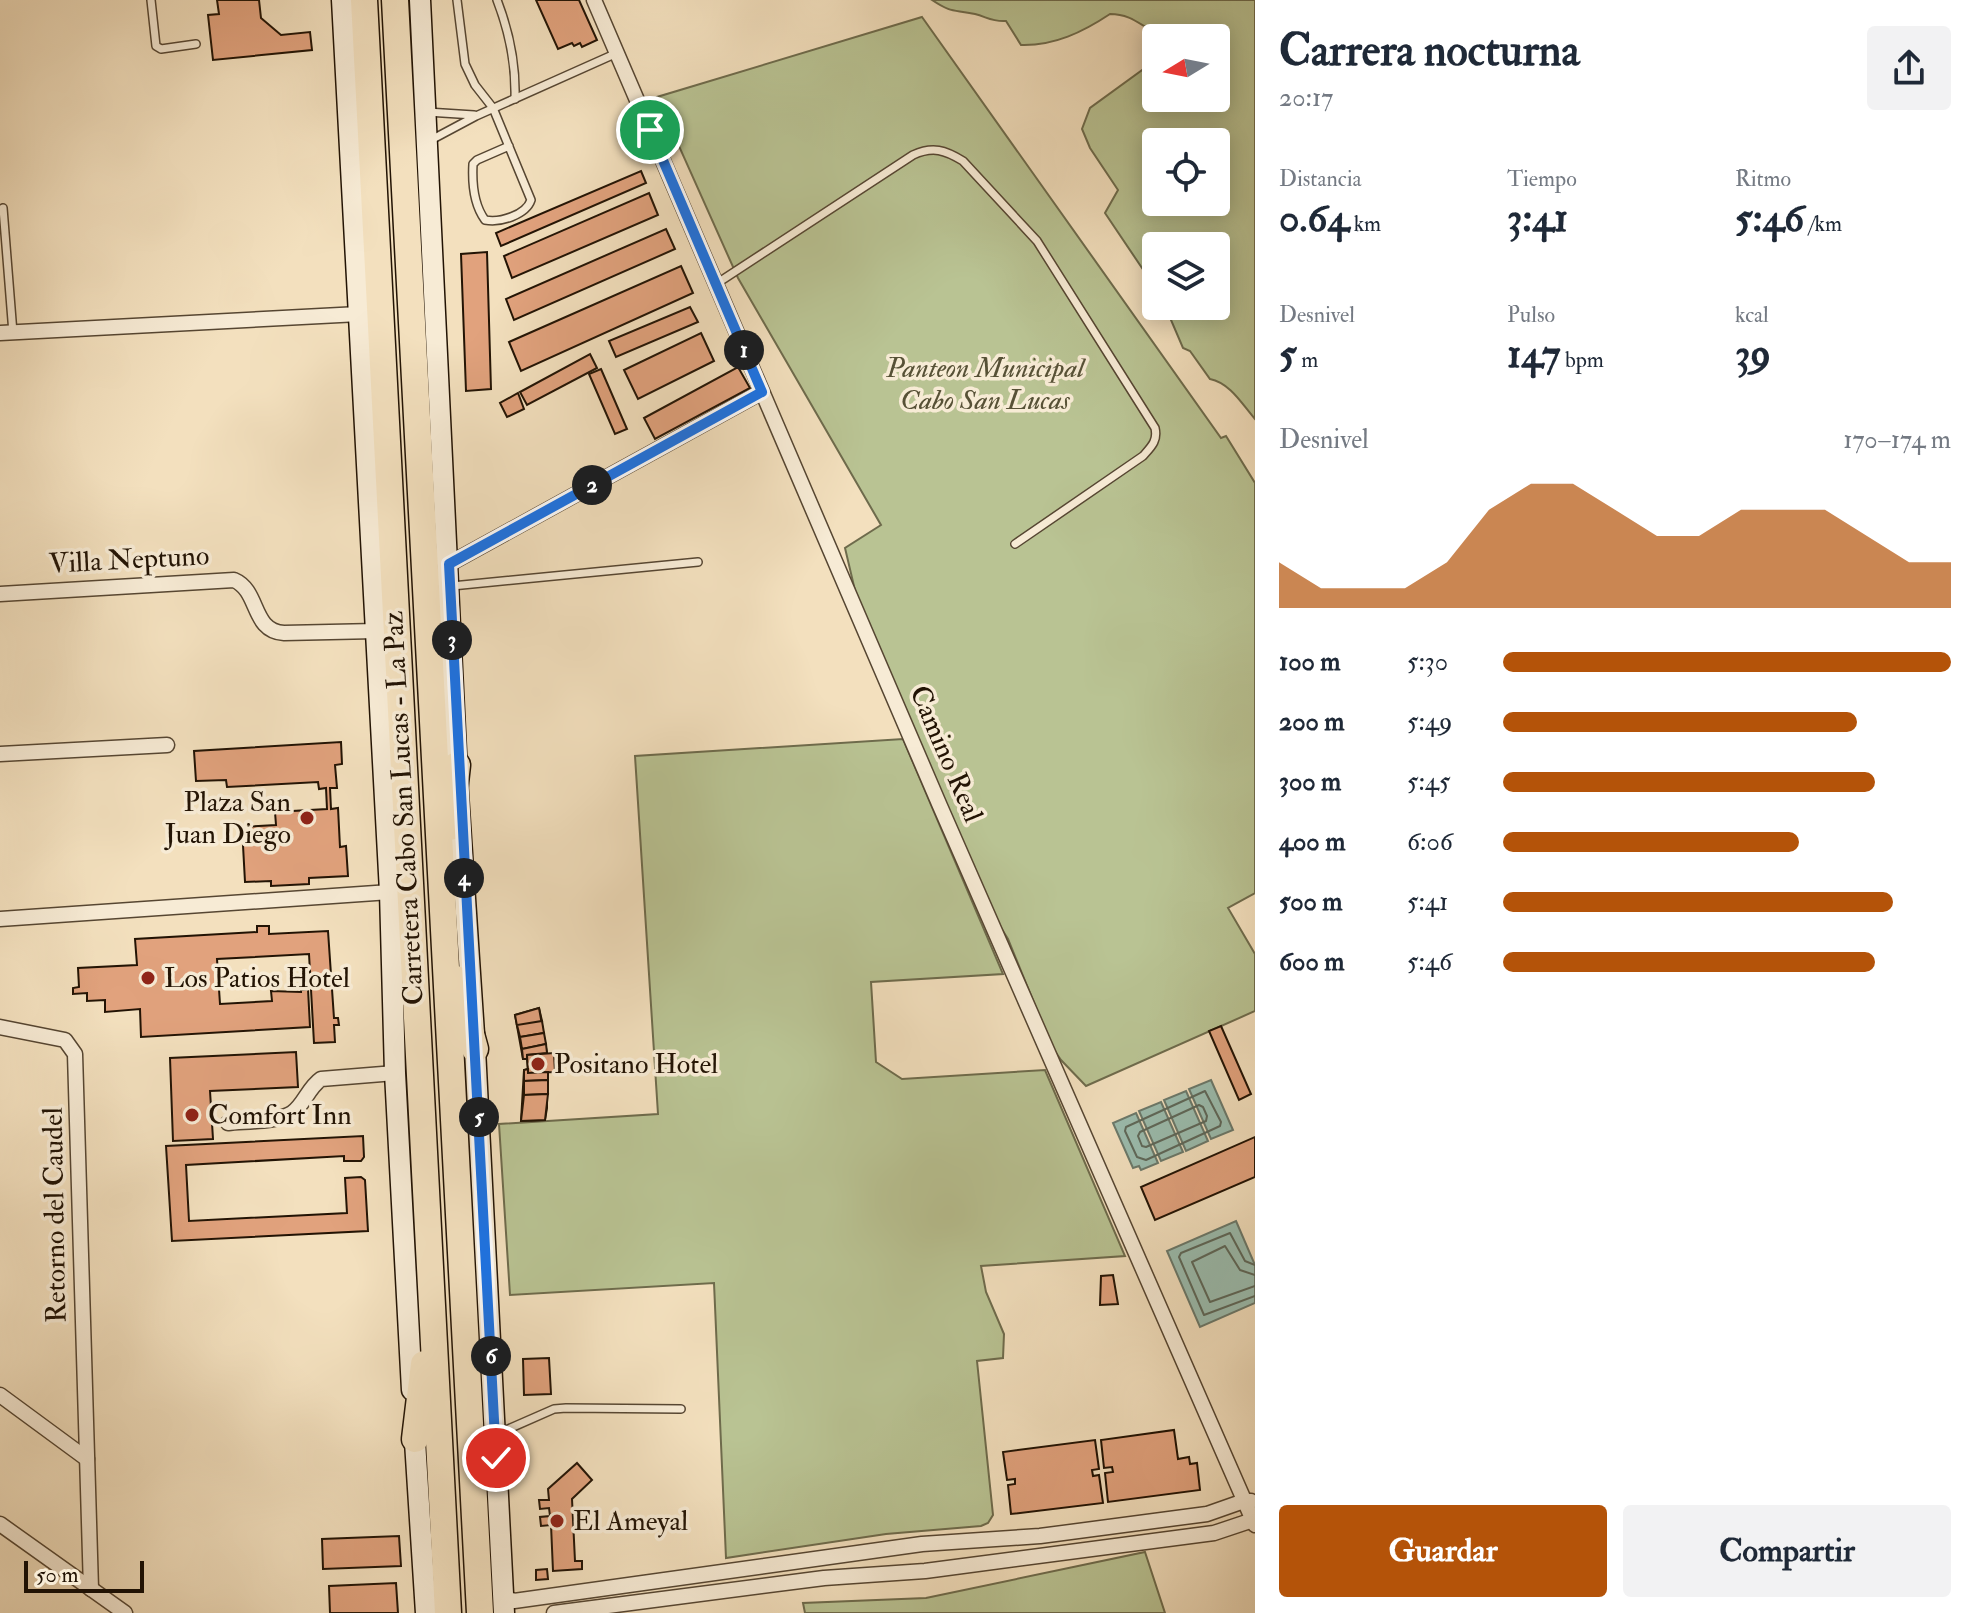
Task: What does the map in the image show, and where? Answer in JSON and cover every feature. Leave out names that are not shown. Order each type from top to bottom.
[{"type":"highway","name":"Carretera Cabo San Lucas - La Paz","points":[[364,0],[448,1613]]},
{"type":"highway","name":"Carretera Cabo San Lucas - La Paz","points":[[395,0],[480,1613]]},
{"type":"highway","points":[[441,898],[457,765]]},
{"type":"highway","points":[[443,929],[475,1049]]},
{"type":"highway","points":[[415,1439],[433,1293]]},
{"type":"main road","points":[[342,0],[390,892],[395,1073],[426,1613]]},
{"type":"main road","points":[[420,0],[457,765],[504,1603]]},
{"type":"street","name":"Camino Real","points":[[594,0],[762,392],[1250,1501],[1254,1520]]},
{"type":"street","points":[[6,333],[359,314]]},
{"type":"street","points":[[449,564],[762,392]]},
{"type":"street","name":"Villa Neptuno","points":[[0,594],[234,580],[244,586],[264,624],[272,631],[376,631]]},
{"type":"street","points":[[0,754],[167,745]]},
{"type":"street","points":[[0,919],[390,892]]},
{"type":"street","name":"Retorno del Caudel","points":[[0,1027],[65,1040],[75,1054],[91,1589]]},
{"type":"street","points":[[228,1123],[283,1117],[293,1113],[321,1079],[395,1073]]},
{"type":"street","points":[[0,1395],[87,1459]]},
{"type":"street","points":[[504,1603],[508,1599],[514,1601],[922,1544],[1040,1536],[1207,1514],[1250,1501]]},
{"type":"street","points":[[554,1613],[761,1585],[925,1571],[1214,1533],[1254,1520]]},
{"type":"street","points":[[0,1524],[125,1613]]},
{"type":"street","points":[[922,1544],[925,1571]]},
{"type":"street","points":[[758,1568],[761,1585]]},
{"type":"lane","points":[[151,0],[156,46],[161,49],[196,44]]},
{"type":"lane","points":[[457,0],[465,64],[475,85],[493,108],[509,146],[531,200],[530,206],[499,221],[485,220],[474,189],[473,164],[509,146]]},
{"type":"lane","points":[[497,0],[513,62],[515,99]]},
{"type":"lane","points":[[428,142],[476,116],[617,53]]},
{"type":"lane","points":[[426,112],[476,116]]},
{"type":"lane","points":[[716,284],[913,155],[935,148],[950,152],[963,161],[1037,241],[1155,428],[1157,436],[1143,456],[1015,544]]},
{"type":"lane","points":[[3,208],[6,333]]},
{"type":"lane","points":[[450,587],[698,562]]},
{"type":"lane","points":[[495,1435],[554,1409],[681,1409]]},
{"type":"green space","points":[[932,0],[1255,0],[1255,419],[1224,385],[1210,379],[1190,351],[1183,348],[1171,320],[1230,320],[1230,232],[1142,232],[1142,268],[1105,213],[1118,190],[1090,148],[1082,129],[1090,108],[1142,70],[1142,112],[1230,112],[1230,24],[1142,25],[1127,17],[1110,14],[1068,37],[1021,45],[1006,21],[944,7]]},
{"type":"green space","name":"Panteon Municipal Cabo San Lucas","points":[[922,17],[1221,438],[1226,436],[1255,483],[1255,893],[1228,908],[1255,954],[1255,1011],[1086,1086],[1052,1047],[1008,939],[996,920],[857,599],[845,548],[881,525],[738,278],[657,97]]},
{"type":"green space","points":[[903,739],[1003,974],[871,982],[876,1062],[902,1079],[1045,1070],[1125,1256],[981,1266],[986,1292],[1004,1334],[1003,1358],[977,1361],[993,1515],[988,1523],[886,1534],[726,1558],[714,1283],[510,1295],[499,1124],[658,1114],[635,756]]},
{"type":"green space","points":[[1145,1552],[1165,1613],[805,1613],[803,1603],[926,1598]]},
{"type":"water","points":[[1211,1080],[1233,1130],[1211,1139],[1189,1089]]},
{"type":"water","points":[[1186,1091],[1208,1141],[1186,1151],[1164,1100]]},
{"type":"water","points":[[1161,1102],[1183,1152],[1161,1161],[1139,1111]]},
{"type":"water","points":[[1136,1113],[1158,1163],[1141,1170],[1139,1166],[1133,1168],[1113,1123]]},
{"type":"water","points":[[1236,1221],[1255,1265],[1255,1303],[1200,1327],[1167,1251]]},
{"type":"building","points":[[217,0],[259,0],[261,18],[281,35],[310,32],[312,50],[213,60],[208,15],[219,14]]},
{"type":"building","points":[[536,0],[579,0],[597,40],[582,47],[580,43],[574,46],[572,43],[558,49]]},
{"type":"building","points":[[641,171],[646,183],[501,246],[496,233]]},
{"type":"building","points":[[649,193],[658,215],[512,278],[504,256]]},
{"type":"building","points":[[666,229],[675,249],[514,320],[506,299]]},
{"type":"building","points":[[487,252],[491,389],[466,391],[461,254]]},
{"type":"building","points":[[681,266],[693,293],[521,371],[509,342]]},
{"type":"building","points":[[690,307],[698,322],[616,357],[609,341]]},
{"type":"building","points":[[701,333],[714,361],[638,399],[624,370]]},
{"type":"building","points":[[590,354],[597,368],[527,405],[520,392]]},
{"type":"building","points":[[738,367],[750,388],[655,439],[644,418]]},
{"type":"building","points":[[601,369],[627,429],[615,434],[589,374]]},
{"type":"building","points":[[518,393],[524,409],[507,417],[500,403]]},
{"type":"building","name":"Plaza San Juan Diego","points":[[341,742],[342,764],[335,765],[337,788],[330,788],[331,809],[338,808],[340,847],[346,846],[348,876],[309,878],[309,884],[271,886],[271,881],[245,882],[242,827],[276,825],[275,812],[327,809],[326,788],[319,789],[318,782],[227,787],[226,780],[196,781],[194,751]]},
{"type":"building","name":"Los Patios Hotel","points":[[257,926],[269,926],[269,934],[328,931],[334,1018],[338,1018],[339,1025],[334,1025],[335,1042],[314,1043],[309,954],[217,959],[220,1004],[272,1001],[271,991],[301,992],[308,989],[310,1027],[141,1037],[140,1009],[105,1012],[105,1000],[87,1001],[87,993],[73,994],[73,988],[79,987],[78,968],[137,965],[135,939],[257,932]]},
{"type":"building","points":[[539,1008],[542,1021],[517,1025],[515,1015]]},
{"type":"building","name":"Positano Hotel","points":[[539,1008],[547,1053],[547,1108],[545,1120],[521,1121],[524,1070],[528,1069],[527,1059],[523,1059],[515,1015]]},
{"type":"building","points":[[542,1021],[544,1033],[520,1037],[517,1025]]},
{"type":"building","points":[[1221,1026],[1251,1094],[1239,1100],[1209,1031]]},
{"type":"building","points":[[544,1033],[546,1044],[522,1049],[520,1037]]},
{"type":"building","points":[[546,1044],[547,1053],[527,1055],[527,1059],[523,1059],[522,1049]]},
{"type":"building","name":"Comfort Inn","points":[[296,1052],[298,1087],[210,1091],[213,1139],[173,1141],[170,1058]]},
{"type":"building","points":[[554,1053],[555,1072],[528,1073],[527,1055]]},
{"type":"building","points":[[528,1069],[528,1073],[548,1072],[548,1080],[524,1081],[524,1070]]},
{"type":"building","points":[[548,1080],[548,1094],[524,1095],[524,1081]]},
{"type":"building","points":[[548,1094],[545,1120],[521,1121],[524,1095]]},
{"type":"building","points":[[363,1136],[364,1157],[361,1161],[344,1161],[344,1156],[186,1165],[189,1221],[347,1213],[345,1178],[361,1177],[365,1180],[368,1231],[172,1241],[166,1146]]},
{"type":"building","points":[[1255,1137],[1255,1177],[1155,1220],[1141,1187]]},
{"type":"building","points":[[1113,1275],[1118,1304],[1100,1305],[1101,1276]]},
{"type":"building","points":[[549,1358],[551,1394],[524,1395],[523,1359]]},
{"type":"building","points":[[1174,1430],[1178,1459],[1189,1457],[1190,1464],[1197,1463],[1200,1490],[1108,1502],[1105,1473],[1113,1472],[1112,1467],[1104,1468],[1101,1440]]},
{"type":"building","points":[[1095,1440],[1099,1469],[1092,1470],[1093,1476],[1099,1475],[1103,1503],[1011,1514],[1008,1485],[1015,1484],[1015,1479],[1007,1480],[1003,1452]]},
{"type":"building","name":"El Ameyal","points":[[577,1463],[592,1480],[572,1499],[575,1561],[582,1561],[582,1569],[553,1571],[551,1525],[541,1526],[540,1517],[550,1516],[549,1508],[540,1509],[539,1500],[549,1500],[548,1489]]},
{"type":"building","points":[[399,1536],[401,1566],[323,1569],[322,1539]]},
{"type":"building","points":[[547,1569],[548,1579],[536,1580],[536,1570]]},
{"type":"building","points":[[396,1583],[398,1613],[330,1613],[329,1586]]},
{"type":"place","name":"Plaza San Juan Diego","points":[[307,818]]},
{"type":"place","name":"Los Patios Hotel","points":[[148,978]]},
{"type":"place","name":"Positano Hotel","points":[[538,1064]]},
{"type":"place","name":"Comfort Inn","points":[[192,1115]]},
{"type":"place","name":"El Ameyal","points":[[557,1521]]},
{"type":"route","points":[[496,1458],[458,793],[449,564],[762,392],[650,130]]}]
